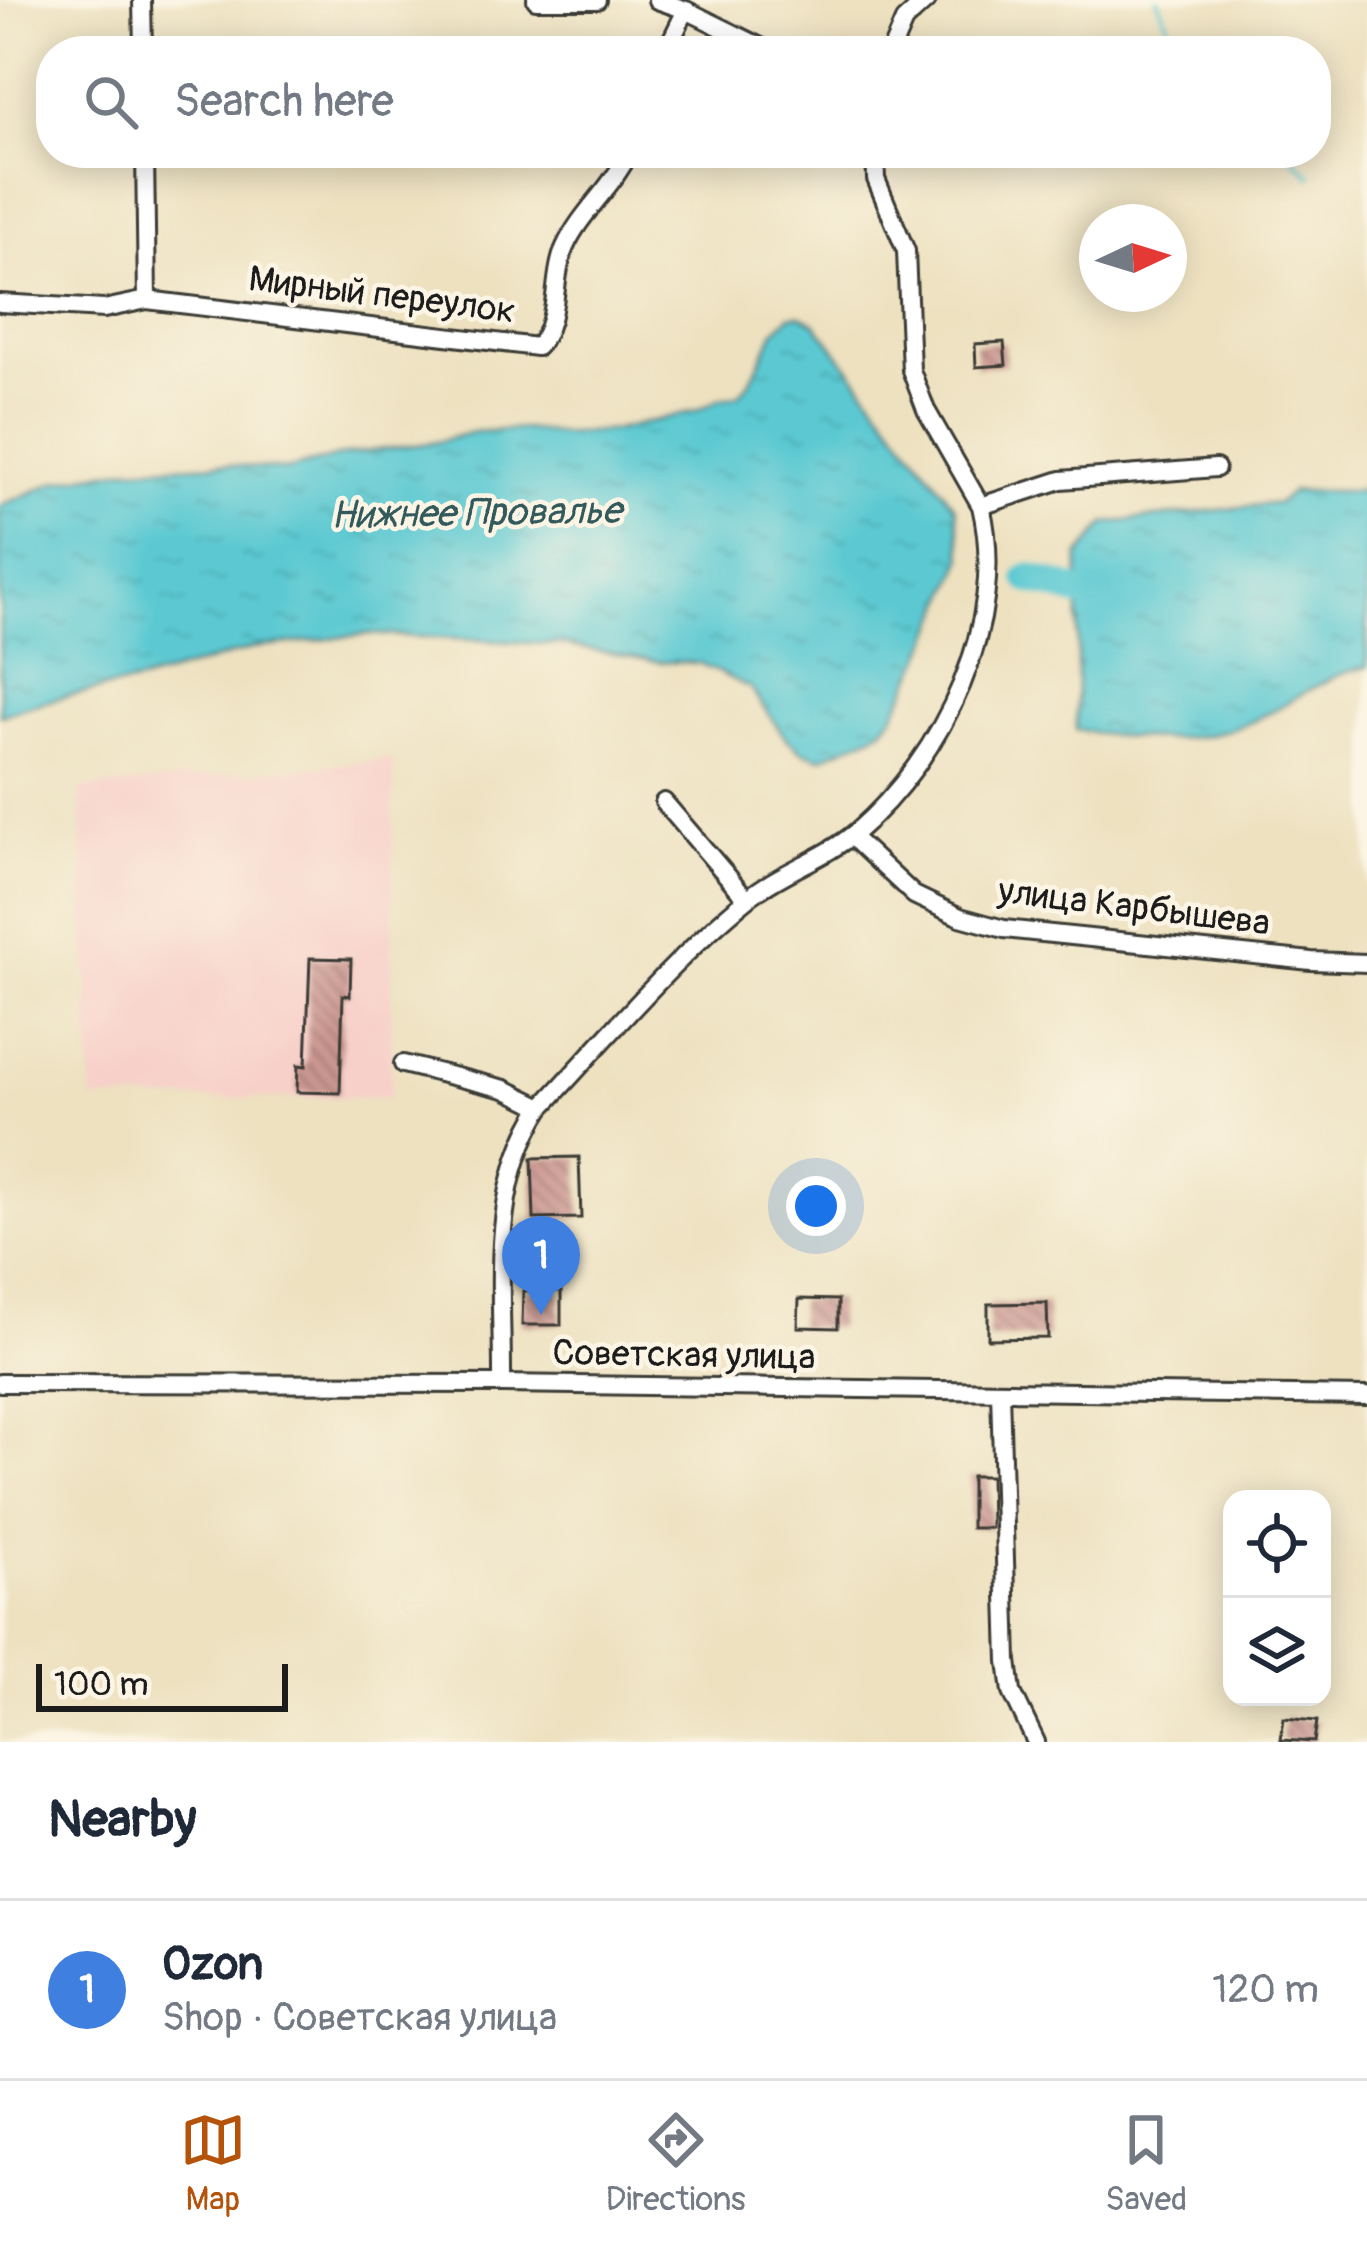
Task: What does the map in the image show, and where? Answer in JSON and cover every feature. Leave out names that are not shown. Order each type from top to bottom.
[{"type":"street","points":[[142,0],[143,36]]},
{"type":"street","points":[[536,0],[597,0]]},
{"type":"street","points":[[657,0],[739,36]]},
{"type":"street","points":[[898,36],[904,21],[927,0]]},
{"type":"street","points":[[673,36],[686,10]]},
{"type":"street","points":[[145,168],[147,300]]},
{"type":"street","name":"Мирный переулок","points":[[0,303],[104,309],[147,300],[537,347],[548,335],[562,251],[620,168]]},
{"type":"street","points":[[502,1384],[506,1202],[516,1152],[542,1107],[747,899],[851,836],[907,778],[966,670],[981,628],[989,578],[988,532],[981,506],[926,410],[910,370],[906,250],[876,168]]},
{"type":"street","points":[[981,506],[1061,480],[1216,468]]},
{"type":"street","points":[[664,802],[747,899]]},
{"type":"street","name":"улица Карбышева","points":[[851,836],[914,896],[960,917],[1004,929],[1367,963]]},
{"type":"street","points":[[403,1064],[505,1089],[542,1107]]},
{"type":"street","name":"Советская улица","points":[[0,1383],[502,1384],[1367,1396]]},
{"type":"street","points":[[1000,1391],[1008,1661],[1012,1692],[1036,1742]]},
{"type":"shaded area","points":[[393,759],[391,1097],[92,1100],[80,789]]},
{"type":"water","points":[[799,315],[816,324],[956,508],[963,559],[922,659],[881,731],[821,758],[801,751],[785,737],[750,688],[699,663],[660,662],[566,645],[368,634],[254,648],[140,682],[0,715],[0,506],[58,481],[128,468],[219,464],[285,470],[473,432],[617,430],[739,395],[775,331],[790,316]]},
{"type":"water","points":[[1292,491],[1367,491],[1367,667],[1332,678],[1250,722],[1214,734],[1154,738],[1076,730],[1079,556],[1106,523],[1278,503]]},
{"type":"building","points":[[1004,342],[1006,365],[976,367],[975,344]]},
{"type":"building","points":[[310,958],[351,959],[350,996],[343,995],[340,1093],[297,1092],[298,1065],[306,1066]]},
{"type":"building","points":[[579,1157],[581,1218],[534,1219],[532,1158]]},
{"type":"building","points":[[523,1291],[561,1291],[561,1325],[522,1325]]},
{"type":"building","points":[[799,1299],[838,1300],[838,1328],[798,1327]]},
{"type":"building","points":[[1047,1303],[1048,1338],[988,1339],[988,1304]]},
{"type":"building","points":[[971,1476],[990,1476],[991,1528],[971,1528]]},
{"type":"building","points":[[1284,1718],[1317,1721],[1314,1742],[1281,1740]]},
{"type":"waterway","points":[[1158,0],[1174,36]]},
{"type":"waterway","points":[[1303,168],[1311,176]]},
{"type":"waterway","name":"Нижнее Провалье","points":[[1029,578],[1080,593],[1116,591]]},
{"type":"place","name":"Ozon","points":[[541,1315]]}]
